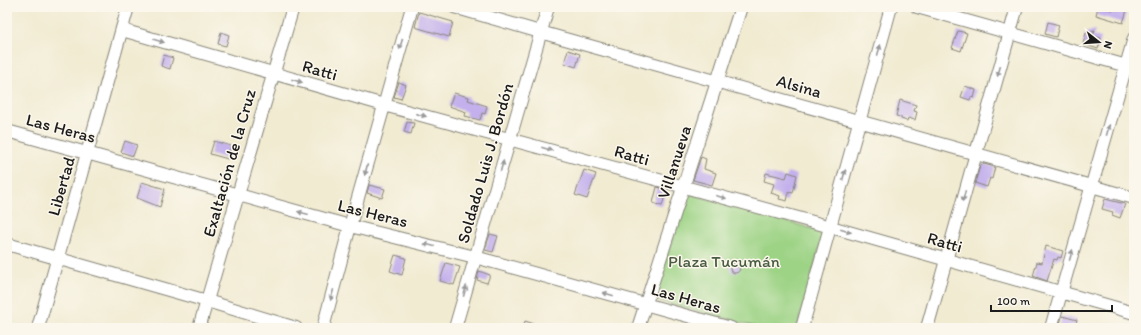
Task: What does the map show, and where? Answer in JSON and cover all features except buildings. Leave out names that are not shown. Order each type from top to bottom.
[{"type":"street","name":"Libertad","points":[[38,328],[128,7]]},
{"type":"street","name":"Exaltación de la Cruz","points":[[199,328],[293,7]]},
{"type":"street","points":[[324,328],[350,226],[412,7]]},
{"type":"street","name":"Alsina","points":[[454,7],[1134,198]]},
{"type":"street","name":"Soldado Luis J. Bordón","points":[[454,328],[548,7]]},
{"type":"street","name":"Villanueva","points":[[638,328],[741,7]]},
{"type":"street","points":[[802,328],[891,7]]},
{"type":"street","points":[[918,7],[1130,67]]},
{"type":"street","points":[[927,328],[1017,7]]},
{"type":"street","name":"Ratti","points":[[122,30],[273,74],[830,227],[1134,313]]},
{"type":"street","points":[[1050,328],[1091,186],[1130,67],[1134,38]]},
{"type":"street","name":"Las Heras","points":[[7,131],[350,226],[475,257],[731,328]]},
{"type":"street","points":[[7,244],[296,328]]},
{"type":"green space","name":"Plaza Tucumán","points":[[688,193],[824,232],[797,328],[760,328],[652,299]]}]
